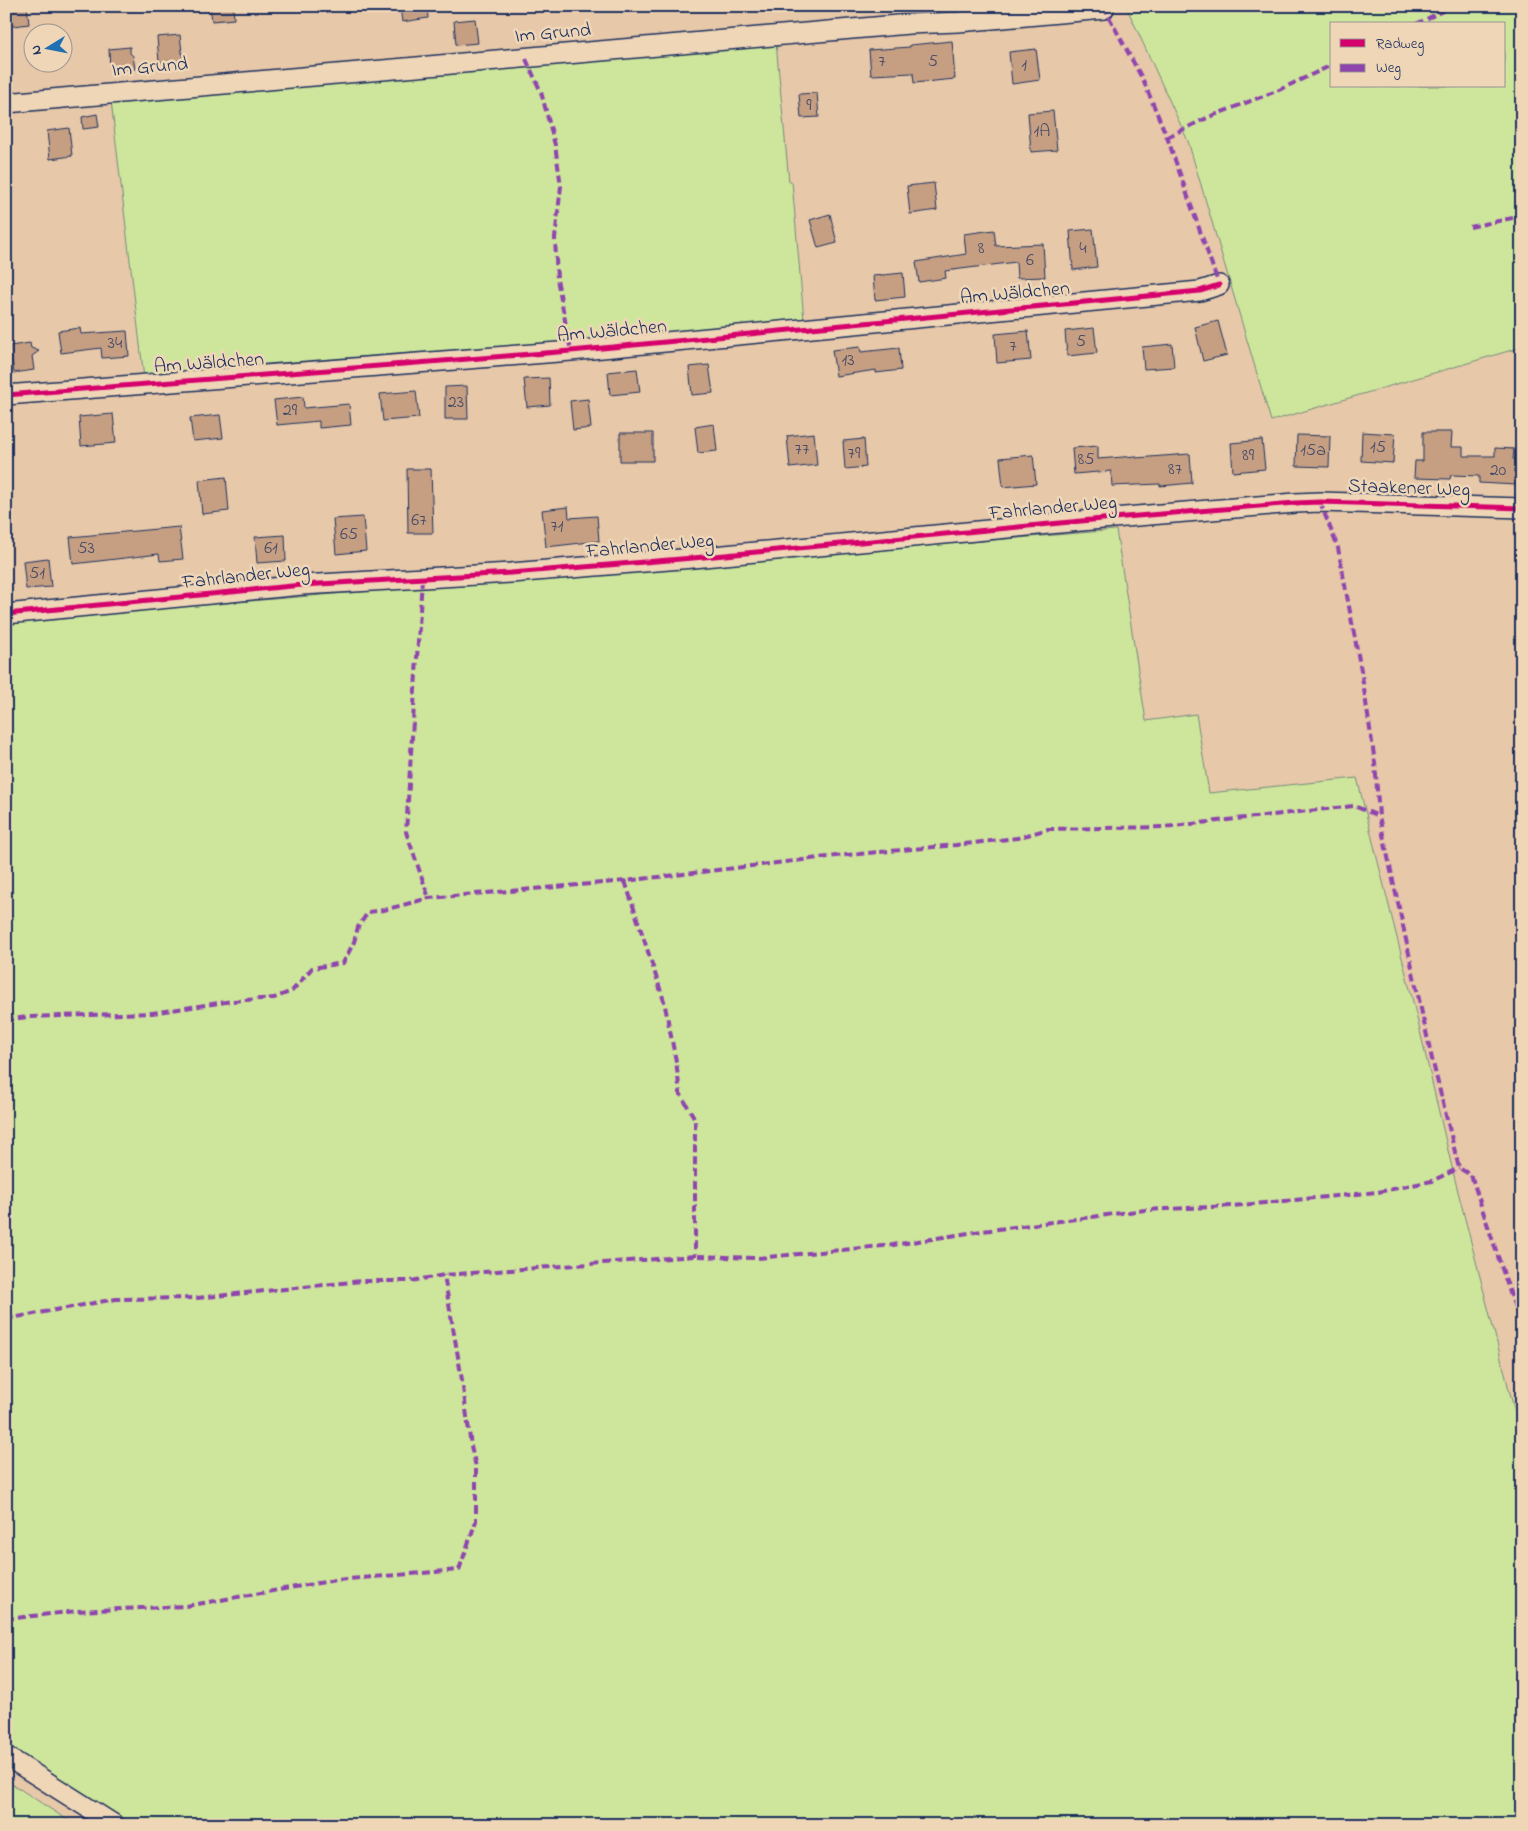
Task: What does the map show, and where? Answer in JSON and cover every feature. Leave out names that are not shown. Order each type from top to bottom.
[{"type":"street","name":"Im Grund","points":[[6,103],[526,59],[908,24],[967,21],[1104,9]]},
{"type":"street","name":"Am Wäldchen","points":[[6,395],[590,349],[1200,291],[1219,285]]},
{"type":"street","name":"Staakener Weg","points":[[1296,503],[1320,502],[1522,508]]},
{"type":"street","name":"Fahrlander Weg","points":[[6,614],[302,585],[511,573],[684,559],[1113,518],[1296,503]]},
{"type":"street","points":[[6,1756],[115,1825]]},
{"type":"green space","points":[[1126,6],[1522,6],[1522,347],[1271,421],[1188,141]]},
{"type":"green space","points":[[776,43],[789,182],[792,182],[804,321],[144,378],[111,101]]},
{"type":"green space","points":[[1116,530],[1146,721],[1196,714],[1209,793],[1357,778],[1454,1176],[1522,1440],[1522,1825],[133,1825],[6,1746],[6,621]]},
{"type":"green space","points":[[6,1780],[75,1825],[6,1825]]},
{"type":"building","points":[[6,6],[27,6],[29,22],[6,27]]},
{"type":"building","points":[[210,6],[233,6],[234,19],[212,21]]},
{"type":"building","points":[[400,6],[427,6],[428,18],[402,22]]},
{"type":"building","points":[[475,19],[478,43],[456,45],[454,21]]},
{"type":"building","points":[[180,35],[183,60],[159,62],[157,37]]},
{"type":"building","points":[[952,41],[955,79],[914,83],[913,73],[871,75],[869,50]]},
{"type":"building","points":[[130,47],[135,69],[110,71],[109,49]]},
{"type":"building","points":[[1036,49],[1040,80],[1012,84],[1009,52]]},
{"type":"building","points":[[817,93],[819,117],[801,118],[799,94]]},
{"type":"building","points":[[1053,111],[1057,150],[1031,152],[1028,113]]},
{"type":"building","points":[[97,114],[99,127],[83,129],[82,117]]},
{"type":"building","points":[[69,128],[72,156],[50,159],[47,131]]},
{"type":"building","points":[[934,183],[937,210],[910,214],[907,186]]},
{"type":"building","points":[[830,214],[837,243],[818,248],[810,220]]},
{"type":"building","points":[[1093,229],[1097,267],[1073,270],[1070,231]]},
{"type":"building","points":[[994,230],[996,246],[1043,244],[1045,277],[1017,278],[1016,262],[945,271],[946,278],[919,282],[916,262],[966,254],[964,234]]},
{"type":"building","points":[[903,273],[905,297],[875,300],[873,276]]},
{"type":"building","points":[[1218,321],[1227,355],[1203,361],[1195,327]]},
{"type":"building","points":[[80,328],[81,334],[127,331],[129,356],[102,358],[101,348],[61,353],[58,331]]},
{"type":"building","points":[[1094,328],[1097,353],[1067,356],[1065,331]]},
{"type":"building","points":[[1028,331],[1031,360],[997,363],[995,334]]},
{"type":"building","points":[[30,343],[31,348],[39,351],[32,356],[34,370],[14,373],[10,346]]},
{"type":"building","points":[[1172,344],[1174,367],[1144,369],[1142,347]]},
{"type":"building","points":[[860,347],[861,352],[899,348],[901,370],[876,373],[876,370],[836,376],[832,350]]},
{"type":"building","points":[[709,365],[713,393],[692,395],[689,367]]},
{"type":"building","points":[[637,369],[640,392],[610,395],[608,372]]},
{"type":"building","points":[[549,378],[550,405],[527,407],[524,379]]},
{"type":"building","points":[[467,386],[468,419],[445,419],[445,387]]},
{"type":"building","points":[[416,391],[419,418],[383,421],[380,394]]},
{"type":"building","points":[[303,397],[304,408],[349,404],[351,425],[319,428],[319,421],[277,425],[274,400]]},
{"type":"building","points":[[588,399],[591,428],[573,430],[570,401]]},
{"type":"building","points":[[113,414],[116,443],[81,446],[79,417]]},
{"type":"building","points":[[220,415],[223,438],[193,441],[190,418]]},
{"type":"building","points":[[714,424],[717,451],[698,453],[695,427]]},
{"type":"building","points":[[1362,432],[1395,434],[1393,463],[1361,461]]},
{"type":"building","points":[[1423,432],[1452,432],[1451,447],[1463,447],[1463,456],[1495,456],[1495,448],[1514,449],[1513,459],[1517,459],[1516,485],[1479,483],[1479,476],[1451,475],[1450,479],[1414,478],[1415,461],[1423,461]]},
{"type":"building","points":[[620,433],[653,433],[653,461],[620,461]]},
{"type":"building","points":[[814,433],[817,465],[790,468],[787,436]]},
{"type":"building","points":[[1297,435],[1330,436],[1329,467],[1296,466]]},
{"type":"building","points":[[864,439],[866,467],[845,469],[843,441]]},
{"type":"building","points":[[1262,440],[1265,469],[1233,472],[1231,443]]},
{"type":"building","points":[[1098,446],[1098,459],[1190,454],[1192,483],[1160,486],[1160,484],[1112,486],[1111,471],[1074,474],[1072,448]]},
{"type":"building","points":[[1033,455],[1036,484],[1003,487],[1000,458]]},
{"type":"building","points":[[407,469],[431,469],[433,533],[408,533]]},
{"type":"building","points":[[226,477],[229,511],[202,514],[199,480]]},
{"type":"building","points":[[568,507],[569,518],[597,516],[599,541],[546,547],[542,510]]},
{"type":"building","points":[[363,517],[366,551],[336,554],[333,519]]},
{"type":"building","points":[[179,527],[183,559],[160,561],[159,554],[73,564],[70,537]]},
{"type":"building","points":[[285,535],[286,561],[257,563],[255,537]]},
{"type":"building","points":[[48,558],[51,587],[26,589],[23,561]]},
{"type":"marked path","points":[[1103,6],[1143,80],[1167,137],[1219,285]]},
{"type":"marked path","points":[[1104,9],[1114,6]]},
{"type":"marked path","points":[[1420,22],[1453,6]]},
{"type":"marked path","points":[[526,59],[541,92],[555,145],[561,186],[555,238],[557,279],[571,351]]},
{"type":"marked path","points":[[1167,137],[1209,117],[1279,90],[1330,66]]},
{"type":"marked path","points":[[1470,227],[1522,216]]},
{"type":"marked path","points":[[1320,502],[1338,548],[1362,676],[1375,762],[1379,816],[1432,1059],[1459,1168],[1471,1175],[1522,1329]]},
{"type":"marked path","points":[[422,579],[406,832],[429,898]]},
{"type":"marked path","points":[[6,1020],[27,1017],[152,1013],[232,1001],[274,998],[292,991],[312,968],[343,963],[354,942],[358,927],[368,912],[384,910],[429,898],[625,881],[836,856],[956,845],[1017,838],[1048,829],[1164,827],[1354,806],[1379,816]]},
{"type":"marked path","points":[[625,881],[664,1001],[676,1061],[680,1093],[695,1119],[695,1256]]},
{"type":"marked path","points":[[6,1319],[116,1299],[197,1298],[362,1281],[411,1281],[444,1275],[695,1256],[757,1258],[893,1245],[975,1232],[1145,1210],[1232,1206],[1378,1192],[1432,1181],[1459,1168]]},
{"type":"marked path","points":[[6,1619],[77,1611],[186,1606],[336,1580],[459,1570],[476,1521],[476,1467],[444,1275]]},
{"type":"cycle path","points":[[6,395],[571,351],[1200,291],[1219,285]]},
{"type":"cycle path","points":[[6,614],[302,585],[511,573],[693,558],[1113,518],[1295,503],[1320,502],[1522,508]]}]
